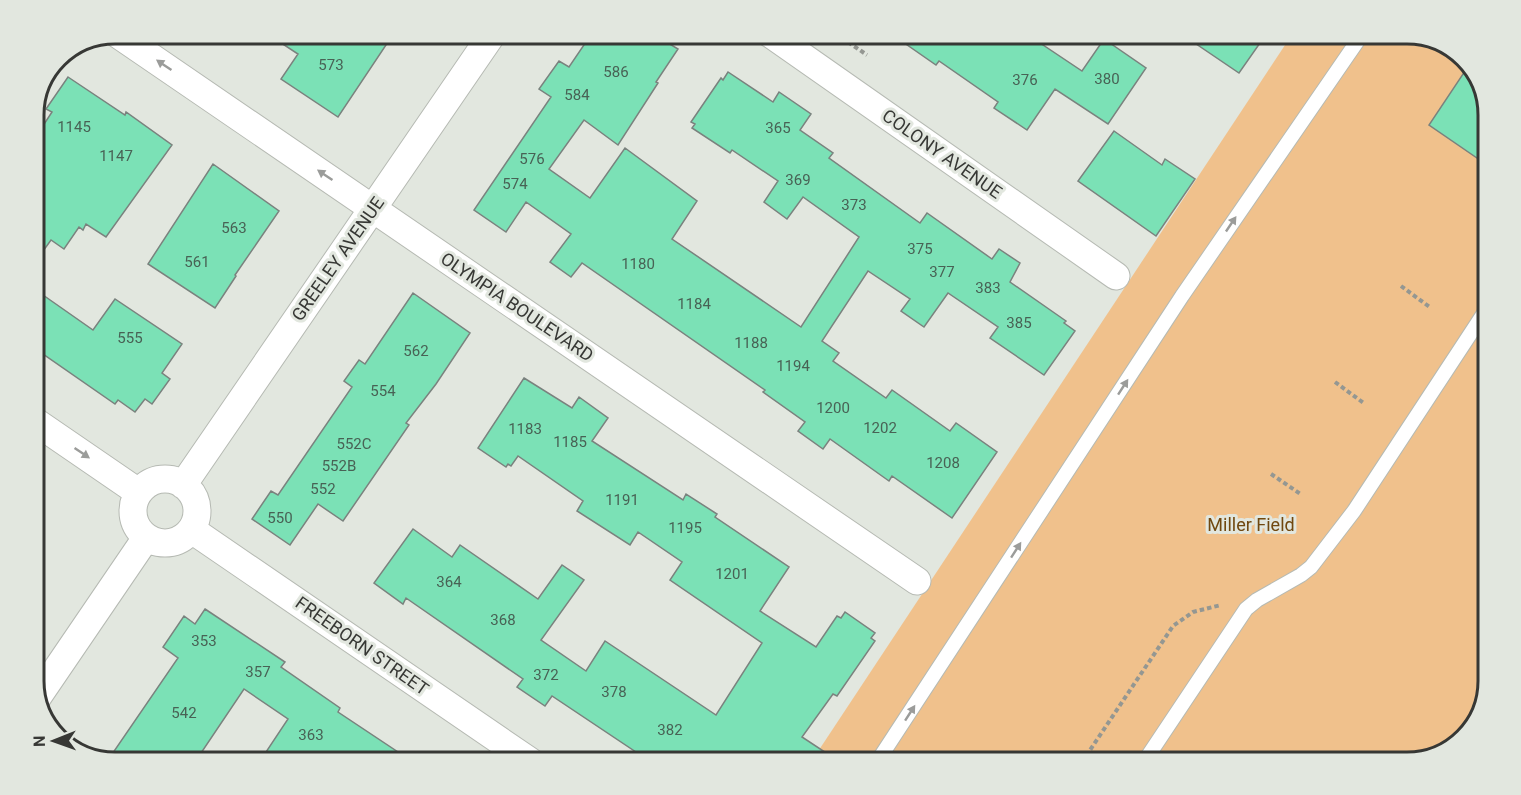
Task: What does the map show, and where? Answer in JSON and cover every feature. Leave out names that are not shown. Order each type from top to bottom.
[{"type":"street","name":"OLYMPIA BOULEVARD","points":[[133,44],[917,581]]},
{"type":"street","name":"GREELEY AVENUE","points":[[183,485],[485,44]]},
{"type":"street","name":"COLONY AVENUE","points":[[785,44],[1116,276]]},
{"type":"street","points":[[44,428],[138,492]]},
{"type":"street","points":[[167,478],[183,485],[194,497],[198,508],[192,530],[176,542],[166,544],[155,543],[146,538],[134,522],[132,511],[138,492],[146,484],[157,479],[167,478]]},
{"type":"street","name":"FREEBORN STREET","points":[[192,530],[516,752]]},
{"type":"street","points":[[44,687],[146,538]]},
{"type":"lane","points":[[884,752],[1182,296],[1355,44]]},
{"type":"lane","points":[[1151,752],[1246,609],[1311,567],[1354,511],[1477,323]]},
{"type":"path","points":[[851,44],[867,55]]},
{"type":"path","points":[[1401,286],[1431,308]]},
{"type":"path","points":[[1335,382],[1365,404]]},
{"type":"path","points":[[1271,474],[1302,495]]},
{"type":"path","points":[[1089,752],[1173,626],[1193,612],[1224,603]]},
{"type":"green space","name":"Miller Field","points":[[1286,44],[1416,44],[1438,51],[1453,61],[1470,83],[1477,110],[1478,681],[1470,712],[1457,731],[1434,746],[1407,752],[818,752]]},
{"type":"building","points":[[283,44],[387,44],[338,117],[281,79],[298,54]]},
{"type":"building","points":[[585,44],[670,44],[678,49],[618,145],[584,120],[549,169],[590,198],[625,148],[697,201],[672,239],[801,327],[859,237],[803,197],[787,219],[764,202],[778,181],[732,150],[730,153],[692,128],[695,124],[691,122],[721,78],[723,80],[728,72],[773,102],[779,92],[811,114],[800,130],[833,153],[829,158],[920,223],[927,213],[992,259],[999,249],[1020,263],[1010,282],[1066,321],[1064,323],[1075,331],[1044,375],[990,338],[998,327],[948,293],[924,327],[901,311],[910,299],[868,271],[822,341],[839,353],[833,361],[886,398],[892,390],[950,431],[956,423],[997,452],[952,518],[892,476],[889,481],[830,439],[823,449],[798,431],[805,422],[763,392],[765,390],[582,263],[571,277],[550,262],[571,234],[526,202],[506,232],[474,210],[551,97],[539,89],[559,61],[569,67]]},
{"type":"building","points":[[906,44],[1042,44],[1082,71],[1101,44],[1111,44],[1146,68],[1108,124],[1055,89],[1027,130],[994,108],[998,102],[939,61],[936,65]]},
{"type":"building","points":[[1196,44],[1259,44],[1239,73]]},
{"type":"building","points":[[1464,73],[1476,100],[1477,158],[1429,125]]},
{"type":"building","points":[[68,77],[125,115],[126,112],[172,145],[106,237],[86,224],[83,230],[79,227],[64,249],[51,240],[44,250],[44,124],[52,112],[46,109]]},
{"type":"building","points":[[1114,131],[1162,165],[1165,159],[1195,179],[1156,236],[1078,181]]},
{"type":"building","points":[[213,164],[279,211],[215,308],[148,264]]},
{"type":"building","points":[[413,293],[470,333],[436,384],[406,423],[409,425],[343,521],[318,504],[290,545],[252,519],[271,491],[278,495],[352,387],[344,381],[359,360],[365,364]]},
{"type":"building","points":[[44,296],[93,330],[115,299],[182,344],[162,373],[170,379],[152,404],[145,399],[135,412],[118,400],[115,404],[44,355]]},
{"type":"building","points":[[524,378],[572,408],[579,397],[608,418],[592,441],[683,500],[686,494],[717,514],[715,517],[789,567],[760,611],[816,647],[837,616],[841,618],[845,612],[875,633],[871,638],[875,641],[837,696],[833,694],[802,737],[825,752],[636,752],[552,696],[545,706],[517,687],[523,679],[406,598],[403,604],[374,583],[413,529],[452,557],[460,545],[538,599],[562,565],[584,580],[541,640],[586,671],[605,641],[716,715],[762,643],[670,580],[682,562],[638,532],[630,545],[577,511],[583,501],[518,456],[511,466],[508,464],[506,467],[478,448]]},
{"type":"building","points":[[205,609],[285,662],[281,667],[340,708],[338,712],[398,752],[266,752],[288,719],[244,689],[202,752],[114,752],[178,658],[163,647],[184,616],[195,624]]}]
